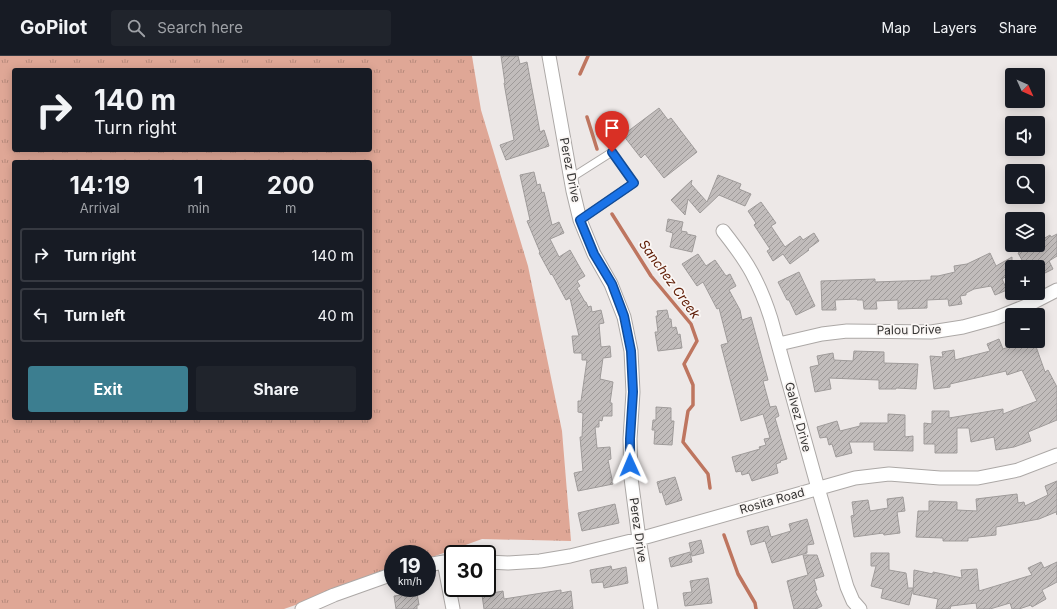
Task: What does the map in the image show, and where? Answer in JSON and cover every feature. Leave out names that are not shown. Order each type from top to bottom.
[{"type":"street","name":"Perez Drive","points":[[549,56],[580,220],[594,254],[612,284],[624,316],[631,351],[633,392],[630,439],[631,478],[639,539],[651,609]]},
{"type":"street","name":"Galvez Drive","points":[[723,231],[738,250],[752,272],[763,294],[772,319],[818,488],[847,587],[853,601],[860,609]]},
{"type":"street","name":"Palou Drive","points":[[778,344],[822,334],[847,331],[931,332],[964,327],[996,318],[1026,306],[1057,290]]},
{"type":"street","name":"Rosita Road","points":[[496,562],[540,561],[570,556],[639,539],[855,478],[889,474],[940,478],[978,478],[1018,470],[1057,455]]},
{"type":"street","points":[[305,608],[334,595],[384,577]]},
{"type":"street","points":[[451,597],[452,609]]},
{"type":"lane","points":[[571,178],[612,152],[634,183],[580,220]]},
{"type":"green space","points":[[0,56],[472,56],[481,110],[528,266],[562,431],[571,541],[482,539],[466,545],[444,545],[444,553],[436,556],[436,545],[384,545],[384,574],[284,609],[0,609]]},
{"type":"building","points":[[501,56],[518,56],[520,64],[527,62],[540,132],[544,130],[549,146],[506,160],[500,145],[514,140]]},
{"type":"building","points":[[659,108],[668,120],[671,118],[697,152],[664,178],[645,154],[641,158],[623,135]]},
{"type":"building","points":[[534,172],[537,185],[540,184],[542,193],[544,192],[552,225],[559,222],[564,233],[550,239],[559,257],[570,250],[585,276],[577,281],[580,286],[577,288],[588,307],[591,306],[592,312],[601,310],[604,323],[599,324],[601,347],[610,346],[611,357],[603,358],[600,379],[613,382],[610,403],[612,403],[612,416],[603,416],[602,421],[599,420],[599,427],[595,427],[597,448],[610,447],[611,459],[608,460],[613,484],[578,491],[574,473],[583,471],[580,437],[582,437],[583,413],[578,412],[578,401],[581,401],[587,360],[582,360],[582,353],[574,353],[572,336],[579,336],[570,298],[566,300],[552,274],[551,275],[539,253],[540,252],[527,221],[530,220],[520,175]]},
{"type":"building","points":[[718,175],[741,184],[739,189],[751,194],[745,206],[719,195],[700,213],[688,199],[685,215],[671,200],[692,180],[691,184],[707,202]]},
{"type":"building","points":[[761,202],[776,223],[771,226],[785,247],[800,236],[803,240],[814,233],[819,241],[790,264],[783,254],[773,261],[767,251],[770,249],[754,225],[756,223],[748,211]]},
{"type":"building","points":[[668,219],[683,222],[681,231],[696,236],[692,252],[670,247],[673,233],[666,231]]},
{"type":"building","points":[[1057,234],[1057,256],[1049,261],[1053,269],[1045,273],[1045,260],[1022,260],[1018,253],[1020,252],[1045,252],[1045,238],[1050,235],[1051,237]]},
{"type":"building","points":[[990,253],[996,266],[1005,261],[1005,277],[1002,279],[1005,286],[1005,291],[995,295],[991,286],[974,289],[966,293],[966,295],[960,296],[962,304],[949,306],[948,299],[927,300],[927,308],[898,309],[898,300],[876,301],[877,309],[864,309],[863,300],[857,299],[835,300],[836,310],[822,310],[821,281],[875,279],[875,282],[931,280],[931,276],[955,272],[954,266],[967,264]]},
{"type":"building","points":[[698,254],[706,266],[715,260],[726,276],[730,274],[736,286],[729,290],[740,310],[742,320],[751,317],[768,380],[763,381],[770,407],[776,406],[779,416],[775,418],[787,459],[776,464],[778,473],[752,481],[749,473],[742,475],[741,471],[736,472],[732,457],[760,449],[759,447],[766,445],[764,439],[770,438],[763,414],[741,421],[721,345],[728,343],[719,308],[717,309],[703,282],[697,286],[682,264]]},
{"type":"building","points":[[799,272],[815,306],[796,315],[778,282]]},
{"type":"building","points":[[667,310],[669,319],[671,319],[672,328],[676,327],[678,335],[680,334],[682,348],[658,351],[655,332],[658,332],[656,316],[658,316],[657,311]]},
{"type":"building","points":[[999,339],[1003,349],[1036,348],[1045,372],[1048,370],[1057,387],[1057,420],[1028,432],[1031,441],[1014,447],[996,450],[994,437],[971,442],[969,428],[957,428],[957,453],[935,453],[935,444],[924,444],[924,423],[932,424],[932,411],[949,411],[949,418],[1003,409],[1003,414],[1037,401],[1022,370],[1007,375],[1006,371],[950,384],[950,387],[934,389],[930,356],[943,357],[942,352],[954,350],[955,360],[990,351],[987,344]]},
{"type":"building","points":[[854,351],[884,352],[884,363],[918,364],[916,389],[879,389],[879,380],[829,378],[831,389],[815,392],[810,367],[819,365],[817,356],[833,353],[834,360],[853,361]]},
{"type":"building","points":[[656,407],[671,408],[671,421],[674,421],[672,445],[654,444],[655,430],[652,430],[653,420],[656,420]]},
{"type":"building","points":[[888,414],[905,415],[905,437],[913,436],[913,451],[874,450],[874,442],[849,442],[852,453],[836,457],[832,444],[829,445],[827,437],[820,438],[817,427],[837,421],[840,431],[860,426],[860,423],[888,423]]},
{"type":"building","points":[[675,477],[682,500],[666,505],[662,492],[660,493],[657,482]]},
{"type":"building","points":[[1057,481],[1057,515],[1056,512],[1039,519],[996,527],[996,535],[968,538],[968,541],[943,541],[943,538],[916,537],[918,511],[929,511],[929,501],[957,502],[957,510],[977,511],[976,499],[1017,494],[1018,503],[1024,502],[1025,506],[1048,495],[1045,486]]},
{"type":"building","points":[[903,497],[905,511],[897,512],[900,533],[884,535],[883,533],[854,537],[851,516],[854,515],[852,502],[868,500],[870,511],[888,508],[887,499]]},
{"type":"building","points":[[615,504],[619,523],[582,531],[578,513]]},
{"type":"building","points":[[807,519],[814,544],[807,545],[807,553],[772,563],[765,541],[751,545],[747,531],[768,526],[771,537],[791,531],[789,524]]},
{"type":"building","points":[[701,540],[704,553],[692,556],[689,543]]},
{"type":"building","points":[[690,552],[692,562],[671,567],[669,558]]},
{"type":"building","points":[[871,553],[889,553],[889,570],[906,573],[908,588],[913,588],[909,605],[881,598],[883,589],[871,586],[876,566],[871,566]]},
{"type":"building","points":[[803,555],[817,555],[824,576],[814,579],[817,590],[815,591],[822,606],[816,609],[794,609],[787,581],[808,575]]},
{"type":"building","points":[[1041,562],[1044,568],[1057,562],[1057,582],[1042,590],[1046,599],[1032,607],[1031,605],[1019,609],[1012,609],[1010,603],[990,609],[977,609],[976,603],[951,606],[950,609],[936,609],[938,599],[913,594],[914,570],[962,578],[961,570],[977,569],[979,591],[1032,575],[1028,568]]},
{"type":"building","points":[[611,566],[612,570],[626,567],[628,583],[604,588],[603,582],[592,583],[590,570]]},
{"type":"building","points":[[708,578],[712,603],[685,606],[683,593],[692,592],[690,581]]},
{"type":"building","points":[[561,590],[561,593],[571,591],[573,609],[484,609],[482,597],[496,597],[496,592],[503,591],[504,599]]},
{"type":"building","points":[[394,597],[418,597],[419,605],[417,605],[417,609],[396,609]]},
{"type":"waterway","name":"Sanchez Creek","points":[[580,74],[588,56]]},
{"type":"waterway","name":"Sanchez Creek","points":[[587,117],[597,149]]},
{"type":"waterway","name":"Sanchez Creek","points":[[612,214],[651,276],[691,324],[697,341],[684,364],[693,385],[693,405],[688,411],[683,442],[708,474],[710,488]]},
{"type":"waterway","name":"Sanchez Creek","points":[[724,535],[738,574],[755,603],[756,609]]},
{"type":"route","points":[[612,152],[634,183],[580,220],[594,254],[612,284],[624,316],[631,351],[633,392],[630,465]]}]
